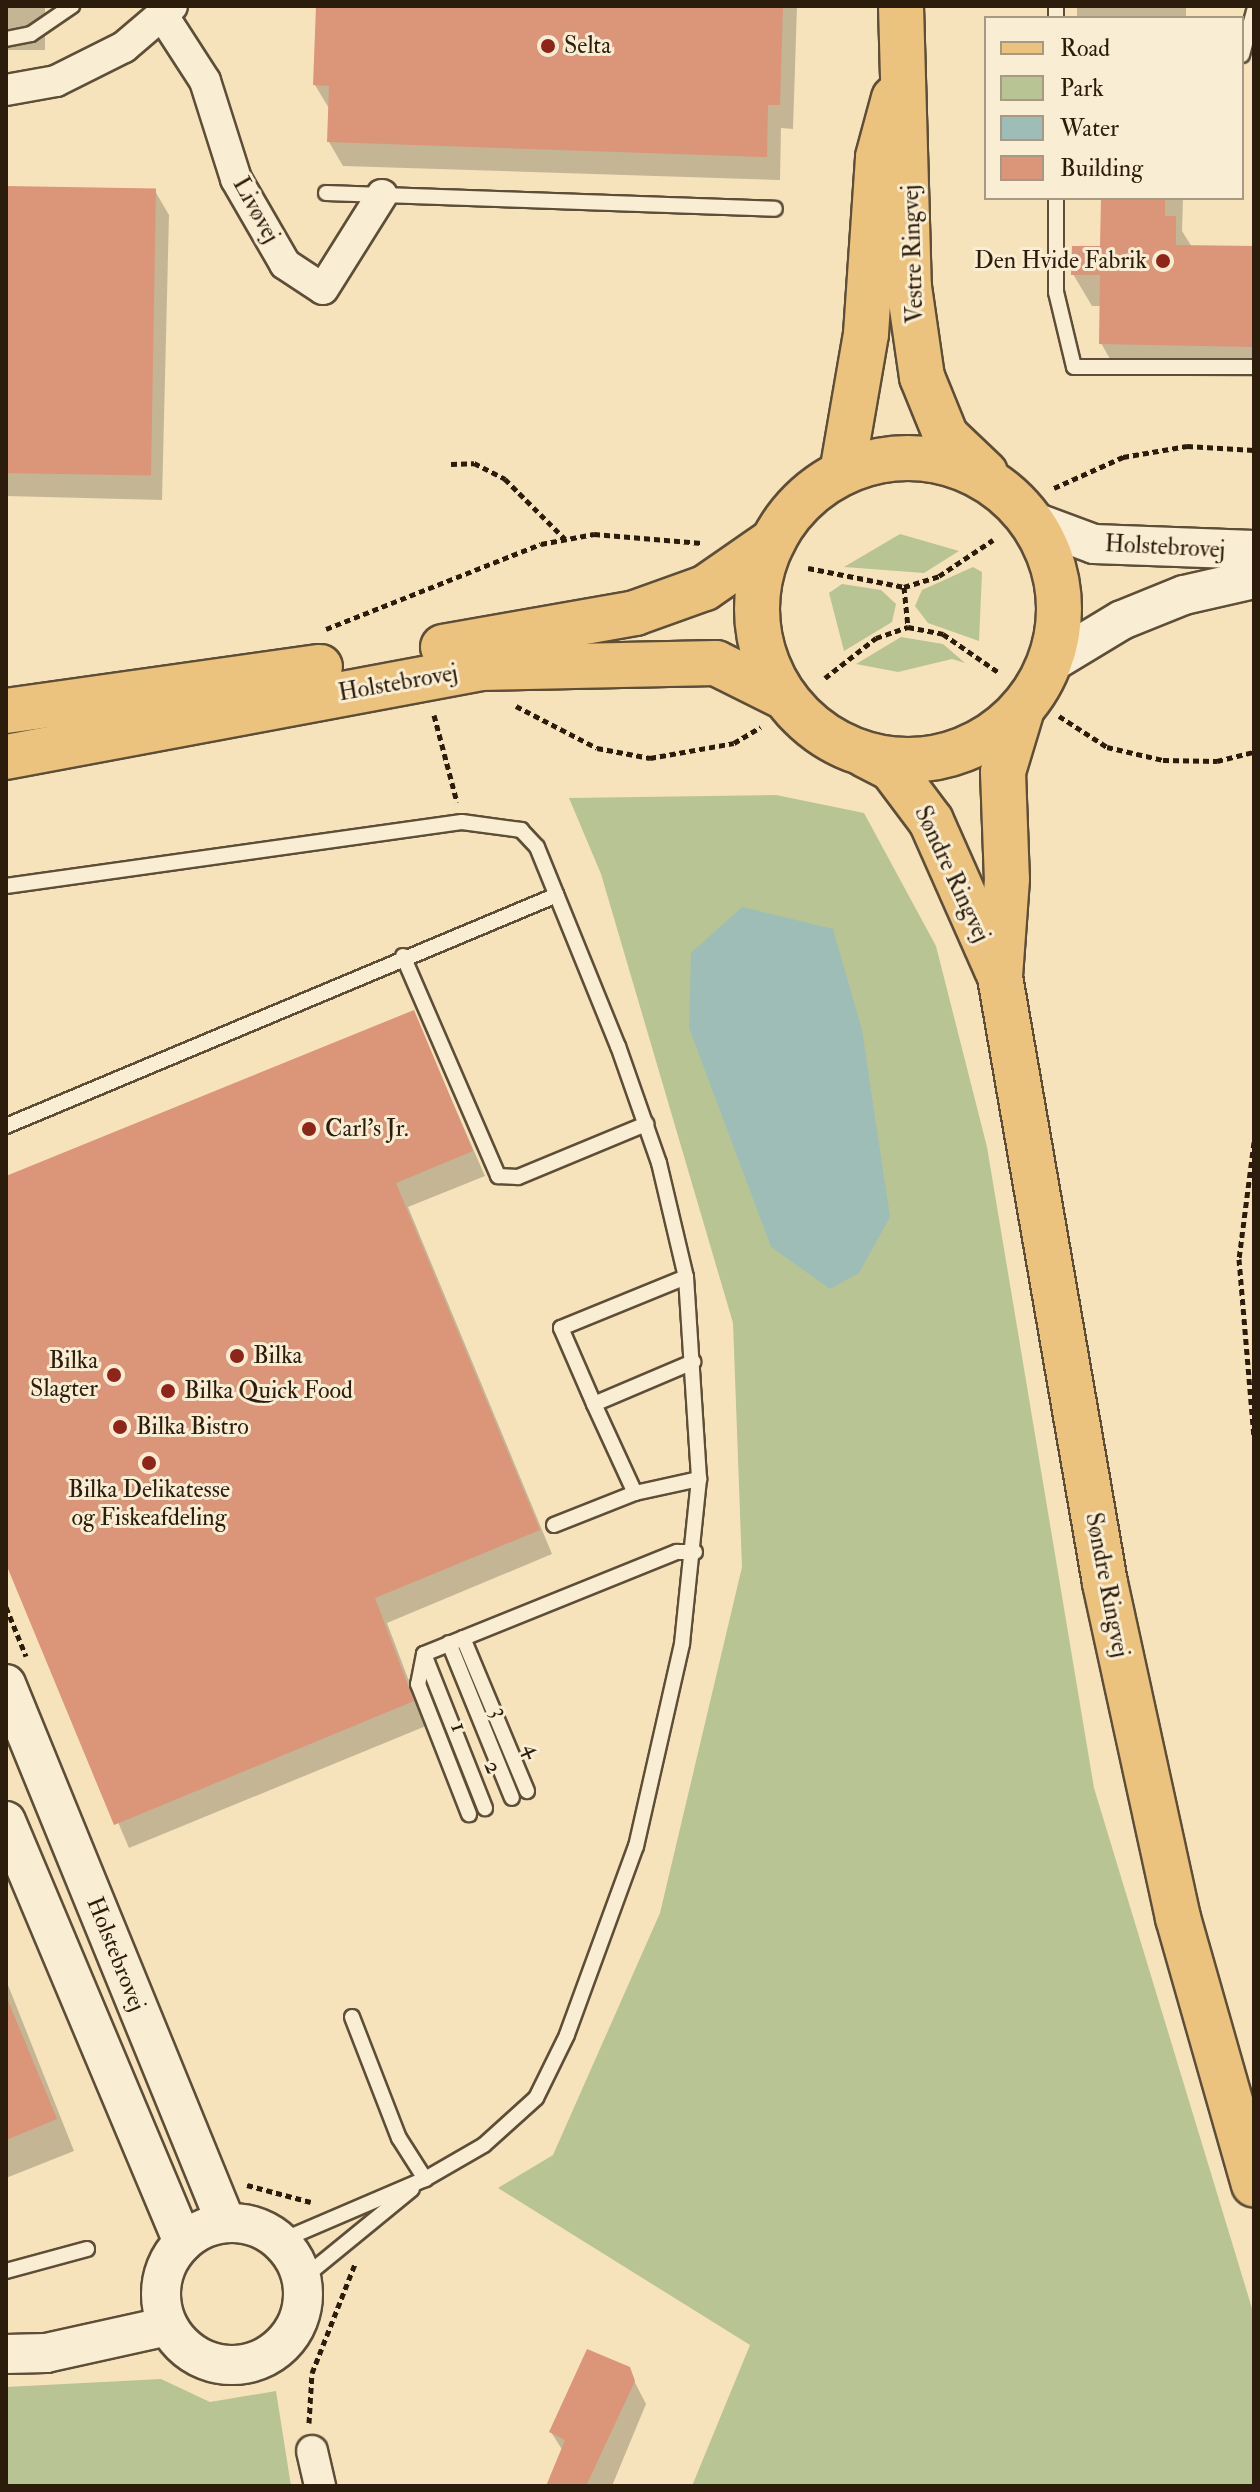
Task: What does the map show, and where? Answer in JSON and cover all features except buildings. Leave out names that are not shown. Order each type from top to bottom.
[{"type":"main road","name":"Vestre Ringvej","points":[[901,6],[898,85],[910,157],[909,287],[922,377],[946,436],[1030,500]]},
{"type":"main road","name":"Vestre Ringvej","points":[[842,473],[866,334],[878,157],[898,85]]},
{"type":"main road","points":[[774,712],[759,633],[759,585],[774,540],[802,501],[842,473],[913,458],[961,467],[1030,500],[1059,590],[1040,712],[945,755],[900,760],[856,750]]},
{"type":"main road","name":"Holstebrovej","points":[[6,711],[635,613],[705,588],[774,540]]},
{"type":"main road","name":"Holstebrovej","points":[[6,757],[480,668],[716,663],[774,712]]},
{"type":"main road","name":"Søndre Ringvej","points":[[774,712],[817,729],[892,769],[920,802],[1000,977]]},
{"type":"main road","name":"Søndre Ringvej","points":[[1040,712],[1003,772],[1007,879],[1000,977],[1105,1583],[1178,1918],[1254,2184]]},
{"type":"street","name":"Livøvej","points":[[6,90],[56,81],[124,47],[167,11],[205,81],[236,179],[285,264],[323,289],[382,195]]},
{"type":"street","name":"Holstebrovej","points":[[1030,500],[1094,544],[1254,550]]},
{"type":"street","name":"Holstebrovej","points":[[1049,664],[1122,620],[1254,579]]},
{"type":"street","name":"Holstebrovej","points":[[18,1675],[226,2223]]},
{"type":"street","name":"Holstebrovej","points":[[6,1821],[183,2242]]},
{"type":"street","points":[[226,2223],[280,2241],[302,2279],[303,2301],[287,2340],[247,2363],[201,2358],[168,2326],[162,2282],[183,2242],[226,2223]]},
{"type":"street","points":[[6,2354],[46,2353],[168,2326]]},
{"type":"street","points":[[312,2451],[320,2486]]},
{"type":"lane","points":[[6,39],[31,34],[72,6]]},
{"type":"lane","points":[[1244,48],[1254,11]]},
{"type":"lane","points":[[326,193],[775,209]]},
{"type":"lane","points":[[1056,200],[1056,292],[1074,367],[1254,367]]},
{"type":"lane","points":[[6,886],[462,822],[521,830],[557,895],[646,1124],[686,1277],[699,1479],[695,1552],[673,1701],[636,1846],[567,2035],[517,2120],[425,2179],[302,2279]]},
{"type":"lane","points":[[6,1126],[403,956],[557,895]]},
{"type":"lane","points":[[403,956],[498,1176],[518,1177],[646,1124]]},
{"type":"lane","points":[[635,1493],[561,1328],[686,1277]]},
{"type":"lane","points":[[594,1404],[693,1362]]},
{"type":"lane","points":[[554,1525],[635,1493],[699,1479]]},
{"type":"lane","points":[[424,1654],[677,1552],[695,1552]]},
{"type":"lane","name":"4","points":[[456,1640],[527,1791]]},
{"type":"lane","name":"3","points":[[456,1640],[512,1798]]},
{"type":"lane","name":"2","points":[[424,1654],[485,1808]]},
{"type":"lane","name":"1","points":[[424,1654],[418,1684],[469,1814]]},
{"type":"lane","points":[[352,2017],[399,2138],[425,2179]]},
{"type":"lane","points":[[280,2241],[425,2179]]},
{"type":"lane","points":[[6,2271],[87,2249]]},
{"type":"path","points":[[1030,500],[1123,457],[1187,446],[1254,450]]},
{"type":"path","points":[[451,464],[474,463],[505,479],[566,540]]},
{"type":"path","points":[[316,631],[566,540],[650,534],[714,545]]},
{"type":"path","points":[[808,568],[904,587],[939,576],[993,540]]},
{"type":"path","points":[[904,587],[908,627]]},
{"type":"path","points":[[825,678],[876,638],[908,627],[943,634],[998,672]]},
{"type":"path","points":[[429,698],[462,822]]},
{"type":"path","points":[[502,700],[597,748],[650,758],[734,743],[774,712]]},
{"type":"path","points":[[1040,712],[1107,747],[1163,760],[1217,761],[1254,752]]},
{"type":"path","points":[[1254,1142],[1239,1259],[1254,1436]]},
{"type":"path","points":[[6,1607],[18,1675]]},
{"type":"path","points":[[240,2171],[246,2185],[320,2204],[329,2219]]},
{"type":"path","points":[[312,2451],[305,2396],[358,2269],[344,2245]]},
{"type":"green space","points":[[900,534],[959,551],[924,573],[844,567]]},
{"type":"green space","points":[[973,567],[982,572],[979,641],[928,623],[915,606],[922,590]]},
{"type":"green space","points":[[842,584],[881,590],[896,604],[892,622],[844,651],[829,593]]},
{"type":"green space","points":[[901,637],[943,644],[965,663],[952,659],[898,672],[856,664]]},
{"type":"green space","points":[[776,795],[864,813],[936,946],[987,1147],[1094,1788],[1254,2315],[1254,2486],[692,2486],[750,2345],[498,2188],[553,2155],[660,1913],[742,1567],[733,1323],[601,874],[569,798]]},
{"type":"green space","points":[[161,2379],[210,2402],[276,2391],[291,2486],[6,2486],[6,2387]]},
{"type":"water","points":[[742,907],[833,929],[862,1030],[890,1217],[859,1273],[830,1289],[771,1247],[689,1028],[691,953]]},
{"type":"place","name":"Selta","points":[[548,46]]},
{"type":"place","name":"Den Hvide Fabrik","points":[[1163,261]]},
{"type":"place","name":"Carl's Jr.","points":[[309,1129]]},
{"type":"place","name":"Bilka","points":[[237,1356]]},
{"type":"place","name":"Bilka Slagter","points":[[114,1375]]},
{"type":"place","name":"Bilka Quick Food","points":[[168,1391]]},
{"type":"place","name":"Bilka Bistro","points":[[120,1427]]},
{"type":"place","name":"Bilka Delikatesse og Fiskeafdeling","points":[[149,1463]]}]
